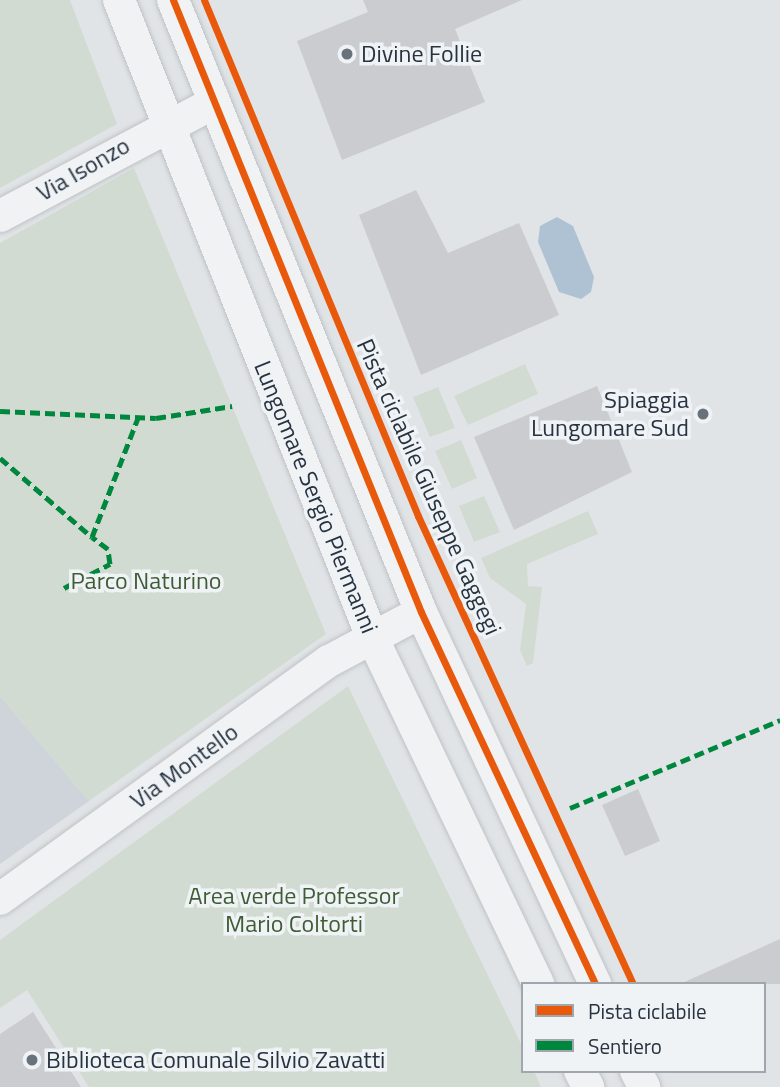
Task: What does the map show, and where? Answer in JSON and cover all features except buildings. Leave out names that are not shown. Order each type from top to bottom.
[{"type":"street","name":"Lungomare Sergio Piermanni","points":[[119,0],[372,637],[537,982]]},
{"type":"street","points":[[173,0],[421,612],[594,982]]},
{"type":"street","name":"Via Isonzo","points":[[0,216],[166,122],[213,103]]},
{"type":"street","name":"Via Montello","points":[[0,899],[372,637],[421,612]]},
{"type":"shaded area","points":[[0,696],[89,801],[0,864]]},
{"type":"green space","points":[[0,0],[70,0],[117,124],[0,188]]},
{"type":"green space","name":"Parco Naturino","points":[[134,168],[326,634],[89,801],[0,696],[0,243]]},
{"type":"green space","points":[[525,364],[538,394],[468,425],[454,396]]},
{"type":"green space","points":[[438,387],[455,428],[430,437],[413,397]]},
{"type":"green space","points":[[461,440],[477,478],[452,489],[435,451]]},
{"type":"green space","points":[[484,496],[500,532],[474,542],[459,506]]},
{"type":"green space","points":[[588,511],[598,534],[527,564],[528,586],[542,587],[533,663],[527,666],[520,650],[526,604],[490,578],[481,558]]},
{"type":"green space","name":"Area verde Professor Mario Coltorti","points":[[348,686],[521,1044],[521,1073],[535,1073],[541,1087],[89,1087],[27,990],[0,1008],[0,940]]},
{"type":"water","points":[[557,217],[573,226],[594,277],[591,292],[581,299],[559,292],[538,242],[540,226]]},
{"type":"marked path","points":[[0,411],[156,418],[232,406]]},
{"type":"marked path","points":[[64,588],[110,564],[108,549],[92,537],[138,418]]},
{"type":"marked path","points":[[0,458],[92,537]]},
{"type":"marked path","points":[[570,808],[780,720]]},
{"type":"cycle path","points":[[173,0],[421,612],[594,982]]},
{"type":"cycle path","name":"Pista ciclabile Giuseppe Gaggegi","points":[[204,0],[418,516],[632,982]]},
{"type":"place","name":"Divine Follie","points":[[347,54]]},
{"type":"place","name":"Spiaggia Lungomare Sud","points":[[703,414]]},
{"type":"place","name":"Biblioteca Comunale Silvio Zavatti","points":[[32,1060]]}]
